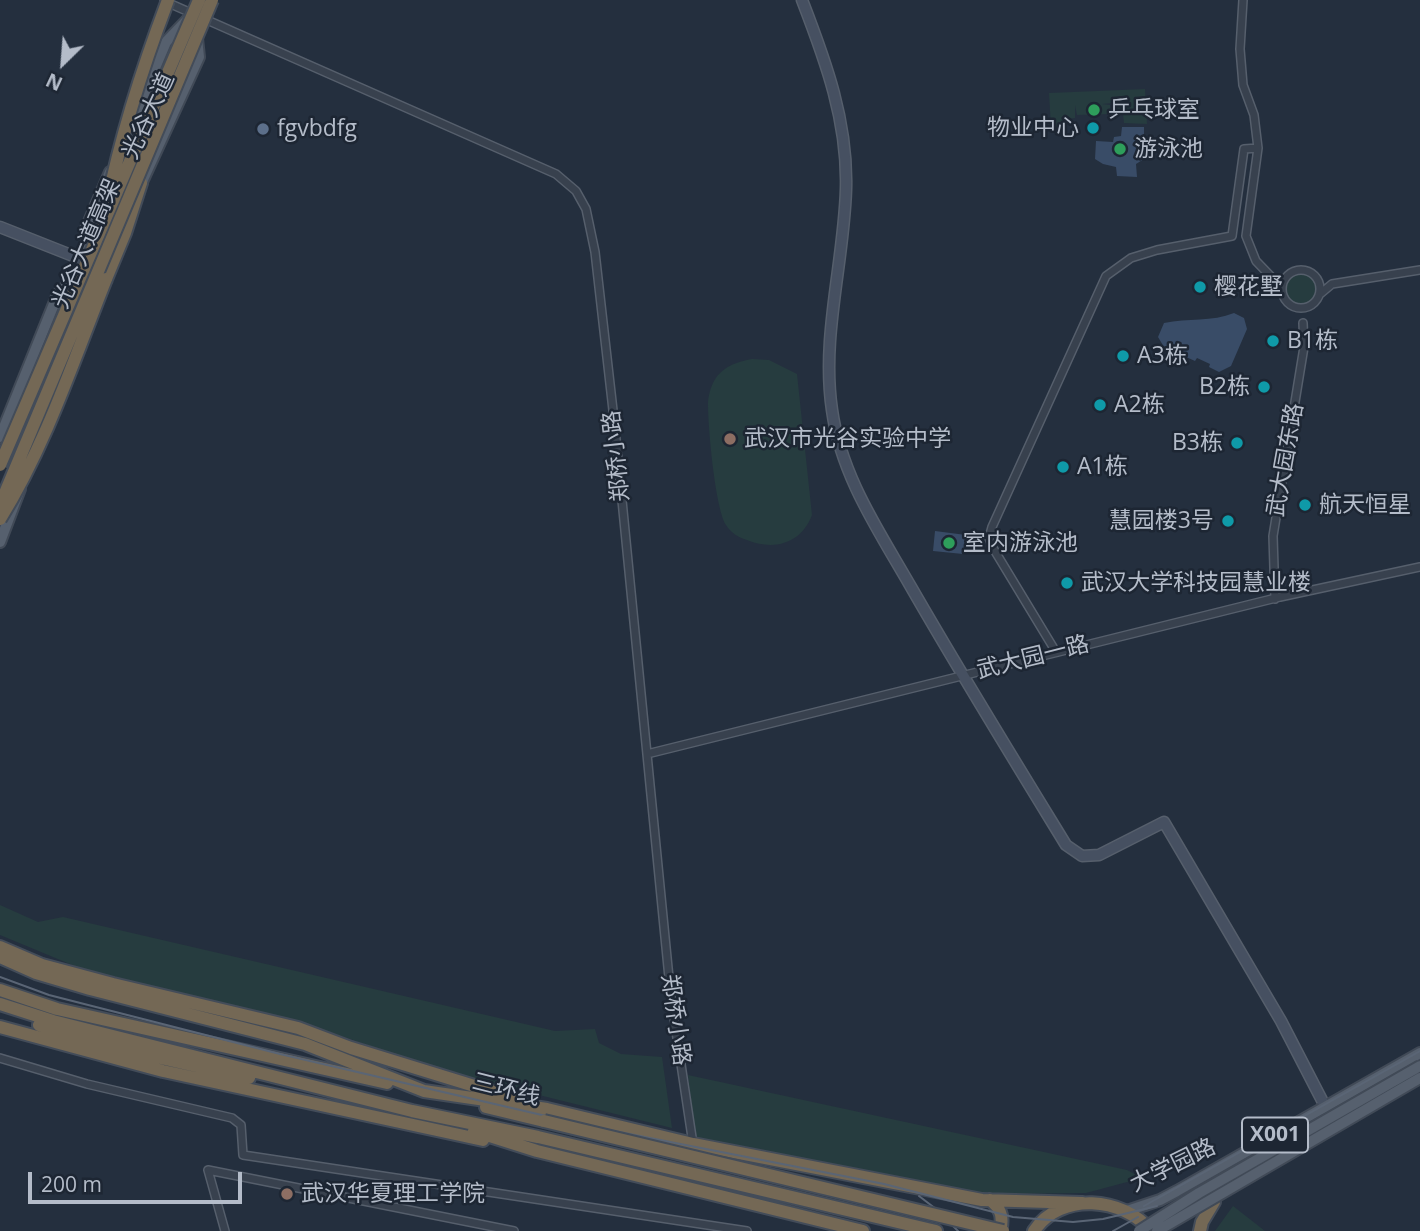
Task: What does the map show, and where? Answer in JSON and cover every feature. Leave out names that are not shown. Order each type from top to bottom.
[{"type":"highway","points":[[102,231],[112,180],[144,68],[168,0]]},
{"type":"highway","name":"光谷大道高架","points":[[0,465],[199,0]]},
{"type":"highway","name":"光谷大道高架","points":[[0,505],[212,0]]},
{"type":"highway","points":[[0,519],[13,498],[48,422],[125,233],[141,183]]},
{"type":"highway","points":[[1,950],[36,973],[163,1009],[305,1044],[424,1091]]},
{"type":"highway","points":[[1,950],[42,965],[113,984],[298,1028],[545,1115],[990,1200],[1115,1206],[1142,1220],[1151,1231]]},
{"type":"highway","points":[[113,984],[163,1009]]},
{"type":"highway","name":"三环线","points":[[0,990],[55,1015],[412,1111],[538,1137],[936,1231]]},
{"type":"highway","points":[[2,1010],[49,1029],[112,1047],[216,1072],[412,1111],[541,1153]]},
{"type":"highway","name":"三环线","points":[[2,1010],[55,1015],[545,1115],[1002,1231]]},
{"type":"highway","points":[[0,1027],[109,1058],[541,1153],[863,1231]]},
{"type":"highway","points":[[286,1039],[313,1040],[351,1048]]},
{"type":"highway","points":[[157,1058],[253,1090]]},
{"type":"highway","points":[[990,1200],[998,1206],[1002,1231]]},
{"type":"highway","points":[[1200,1231],[1214,1202]]},
{"type":"highway","points":[[1034,1231],[1045,1218],[1056,1211],[1082,1203]]},
{"type":"main road","name":"光谷大道","points":[[0,437],[58,294],[114,243],[199,57],[193,0]]},
{"type":"main road","name":"光谷大道","points":[[0,542],[17,502],[32,444],[89,306],[91,263],[85,231],[166,42],[194,13],[222,0]]},
{"type":"main road","name":"大学园路","points":[[1127,1211],[1177,1191],[1420,1053]]},
{"type":"main road","points":[[1139,1231],[1199,1193],[1420,1066]]},
{"type":"main road","name":"大学园路","points":[[1170,1231],[1420,1080]]},
{"type":"main road","name":"大学园路","points":[[1157,1231],[1420,1080]]},
{"type":"street","name":"郑桥小路","points":[[163,0],[556,174],[576,191],[586,209],[594,253],[614,419],[671,998],[693,1144]]},
{"type":"street","points":[[802,0],[829,71],[845,145],[846,189],[830,340],[832,410],[845,463],[862,501],[962,675],[1066,845],[1082,856],[1099,855],[1164,821],[1281,1021],[1326,1108],[1330,1135]]},
{"type":"street","points":[[1243,0],[1240,50],[1243,85],[1254,115],[1258,148],[1246,236],[1256,261],[1282,288]]},
{"type":"street","points":[[1056,652],[993,548],[989,538],[992,527],[1106,276],[1131,258],[1157,250],[1231,236],[1244,149],[1258,148]]},
{"type":"street","points":[[0,227],[91,263]]},
{"type":"street","points":[[1273,277],[1304,270],[1332,284]]},
{"type":"street","points":[[1292,272],[1283,282],[1283,294],[1303,323],[1320,294],[1332,284],[1420,270]]},
{"type":"street","points":[[1315,276],[1320,294]]},
{"type":"street","points":[[1290,304],[1301,308],[1313,304]]},
{"type":"street","name":"武大园东路","points":[[1275,598],[1273,536],[1304,346],[1303,323]]},
{"type":"street","name":"武大园一路","points":[[647,754],[1275,598],[1420,567]]},
{"type":"street","points":[[0,1058],[88,1084],[232,1118],[241,1125],[243,1155],[747,1231]]},
{"type":"street","points":[[225,1231],[208,1170],[514,1231]]},
{"type":"green space","points":[[1145,89],[1147,124],[1124,123],[1123,114],[1113,113],[1112,103],[1102,104],[1110,105],[1111,114],[1077,115],[1075,105],[1075,118],[1065,119],[1064,127],[1051,127],[1049,93]]},
{"type":"green space","points":[[1301,273],[1312,278],[1317,289],[1312,300],[1301,305],[1290,300],[1285,289],[1290,278]]},
{"type":"green space","points":[[752,359],[769,360],[797,374],[812,515],[794,539],[777,545],[744,539],[728,528],[722,516],[713,466],[708,404],[711,388],[716,377],[725,369]]},
{"type":"green space","points":[[0,905],[38,922],[63,917],[555,1031],[595,1029],[599,1043],[621,1054],[662,1057],[672,1128],[442,1071],[324,1030],[94,974],[0,935]]},
{"type":"green space","points":[[688,1075],[1127,1170],[1142,1178],[1086,1193],[1001,1194],[984,1205],[695,1137]]},
{"type":"green space","points":[[1233,1206],[1265,1231],[1215,1231]]},
{"type":"water","name":"游泳池","points":[[1122,127],[1144,127],[1144,159],[1136,164],[1137,177],[1117,176],[1116,167],[1095,159],[1096,141],[1113,142],[1114,137],[1121,136]]},
{"type":"water","points":[[1234,313],[1244,318],[1247,329],[1231,366],[1219,372],[1197,358],[1195,361],[1164,347],[1158,337],[1164,323],[1217,318]]},
{"type":"water","name":"室内游泳池","points":[[935,531],[966,535],[963,554],[933,551]]},
{"type":"tram line","points":[[0,977],[49,995],[280,1054],[589,1126],[884,1184],[1013,1217],[1073,1222],[1103,1219],[1157,1206]]},
{"type":"tram line","points":[[1144,1206],[1420,1051]]},
{"type":"tram line","points":[[919,1196],[958,1231]]},
{"type":"tram line","points":[[1113,1231],[1138,1217]]},
{"type":"place","name":"乒乓球室","points":[[1094,110]]},
{"type":"place","name":"物业中心","points":[[1093,128]]},
{"type":"place","name":"fgvbdfg","points":[[263,129]]},
{"type":"place","name":"游泳池","points":[[1120,149]]},
{"type":"place","name":"樱花墅","points":[[1200,287]]},
{"type":"place","name":"B1栋","points":[[1273,341]]},
{"type":"place","name":"A3栋","points":[[1123,356]]},
{"type":"place","name":"B2栋","points":[[1264,387]]},
{"type":"place","name":"A2栋","points":[[1100,405]]},
{"type":"place","name":"武汉市光谷实验中学","points":[[730,439]]},
{"type":"place","name":"B3栋","points":[[1237,443]]},
{"type":"place","name":"A1栋","points":[[1063,467]]},
{"type":"place","name":"航天恒星","points":[[1305,505]]},
{"type":"place","name":"慧园楼3号","points":[[1228,521]]},
{"type":"place","name":"室内游泳池","points":[[949,543]]},
{"type":"place","name":"武汉大学科技园慧业楼","points":[[1067,583]]},
{"type":"place","name":"武汉华夏理工学院","points":[[287,1194]]}]
